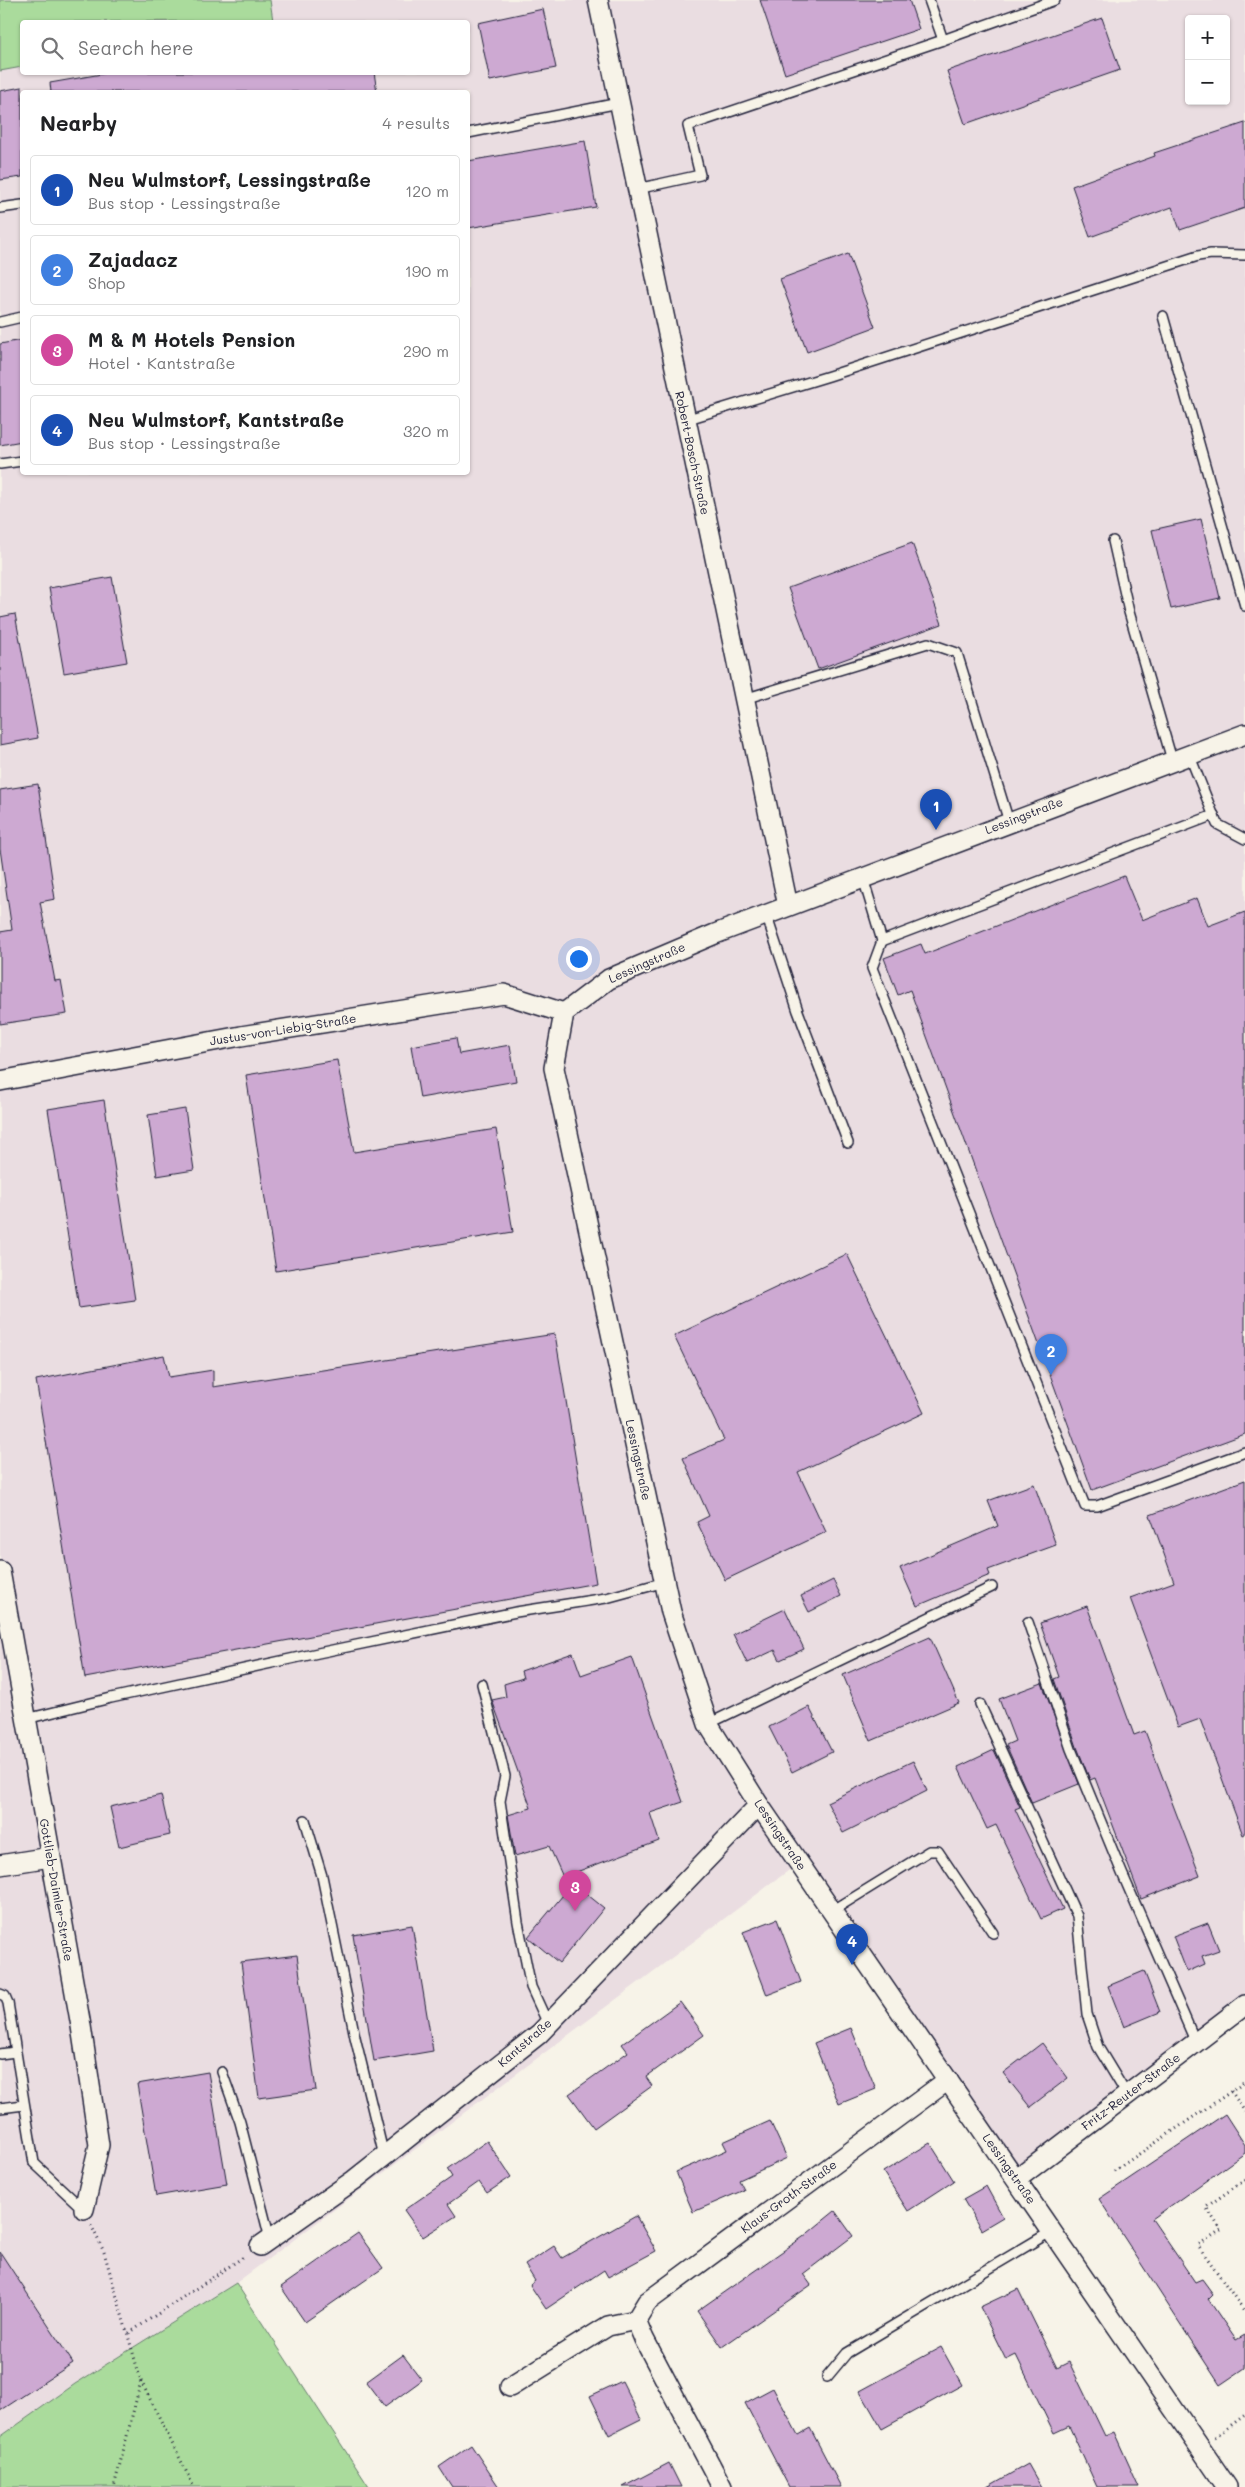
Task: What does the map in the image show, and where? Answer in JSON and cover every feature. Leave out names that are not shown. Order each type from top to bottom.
[{"type":"street","name":"Robert-Bosch-Straße","points":[[598,0],[788,906]]},
{"type":"street","name":"Lessingstraße","points":[[1222,2485],[1200,2448],[1017,2179],[759,1805],[708,1724],[671,1612],[554,1068],[564,1013],[609,979],[766,914],[1245,734]]},
{"type":"street","name":"Justus-von-Liebig-Straße","points":[[0,1081],[240,1036],[504,994],[564,1013]]},
{"type":"street","name":"Gottlieb-Daimler-Straße","points":[[0,1571],[81,2026],[99,2146],[84,2209]]},
{"type":"street","name":"Kantstraße","points":[[265,2243],[384,2156],[548,2024],[759,1805]]},
{"type":"street","points":[[0,1865],[50,1857]]},
{"type":"street","name":"Fritz-Reuter-Straße","points":[[1017,2179],[1245,2005]]},
{"type":"street","name":"Klaus-Groth-Straße","points":[[636,2320],[646,2302],[948,2080]]},
{"type":"street","points":[[510,2387],[608,2326],[636,2320],[644,2339],[722,2487]]},
{"type":"lane","points":[[929,0],[943,40]]},
{"type":"lane","points":[[637,189],[700,175],[688,126],[1055,0]]},
{"type":"lane","points":[[470,133],[620,103]]},
{"type":"lane","points":[[0,208],[20,206]]},
{"type":"lane","points":[[685,420],[829,376],[1198,256],[1211,254],[1245,255]]},
{"type":"lane","points":[[1163,316],[1245,606]]},
{"type":"lane","points":[[0,322],[20,317]]},
{"type":"lane","points":[[0,464],[20,461]]},
{"type":"lane","points":[[1113,541],[1129,612],[1181,757],[1214,815],[1217,824],[1245,839]]},
{"type":"lane","points":[[744,699],[928,643],[957,653],[1009,822]]},
{"type":"lane","points":[[882,941],[1214,815]]},
{"type":"lane","points":[[863,877],[882,941],[872,968],[1085,1506],[1098,1506],[1245,1452]]},
{"type":"lane","points":[[766,914],[798,1011],[848,1143]]},
{"type":"lane","points":[[25,1719],[111,1698],[318,1653],[498,1616],[606,1598],[665,1582]]},
{"type":"lane","points":[[708,1724],[992,1587]]},
{"type":"lane","points":[[1028,1622],[1071,1749],[1122,1873],[1196,2043]]},
{"type":"lane","points":[[482,1684],[505,1776],[500,1801],[518,1922],[531,1987],[548,2024]]},
{"type":"lane","points":[[980,1704],[1077,1916],[1087,2014],[1098,2047],[1127,2095]]},
{"type":"lane","points":[[305,1820],[322,1876],[355,2037],[384,2156]]},
{"type":"lane","points":[[832,1911],[929,1851],[938,1851],[993,1933]]},
{"type":"lane","points":[[0,1994],[5,1996],[8,2003],[34,2163],[84,2209]]},
{"type":"lane","points":[[0,2054],[16,2052]]},
{"type":"lane","points":[[222,2072],[240,2122],[265,2243]]},
{"type":"lane","points":[[0,2108],[24,2104]]},
{"type":"lane","points":[[827,2377],[847,2353],[1052,2231]]},
{"type":"path","points":[[1114,2171],[1245,2082]]},
{"type":"path","points":[[1231,2091],[1245,2112]]},
{"type":"path","points":[[1245,2180],[1206,2207],[1221,2230],[1198,2245],[1245,2312]]},
{"type":"path","points":[[84,2209],[104,2252],[141,2381],[194,2487]]},
{"type":"path","points":[[128,2333],[265,2243]]},
{"type":"path","points":[[114,2487],[141,2381]]},
{"type":"path","points":[[1200,2448],[1245,2415]]},
{"type":"shaded area","points":[[270,0],[1245,0],[1245,2015],[1015,2186],[796,1865],[236,2283],[75,2384],[0,2437],[0,71],[20,67],[20,75],[470,75],[470,20],[273,20]]},
{"type":"green space","points":[[0,0],[270,0],[273,20],[20,20],[20,67],[0,71]]},
{"type":"green space","points":[[236,2283],[369,2487],[0,2487],[0,2437],[75,2384]]},
{"type":"building","points":[[760,0],[909,0],[919,29],[785,74]]},
{"type":"building","points":[[543,9],[556,68],[490,81],[478,23]]},
{"type":"building","points":[[1102,18],[1120,70],[965,124],[947,71]]},
{"type":"building","points":[[96,75],[374,75],[377,90],[51,90],[50,83]]},
{"type":"building","points":[[22,87],[22,90],[20,90],[20,177],[0,180],[0,91]]},
{"type":"building","points":[[1245,123],[1245,208],[1180,230],[1172,207],[1090,237],[1072,186],[1155,156],[1154,153]]},
{"type":"building","points":[[585,141],[596,207],[470,228],[470,161]]},
{"type":"building","points":[[848,254],[875,327],[807,352],[780,279]]},
{"type":"building","points":[[20,340],[20,441],[0,445],[0,344]]},
{"type":"building","points":[[1201,519],[1220,598],[1171,609],[1152,530]]},
{"type":"building","points":[[912,543],[942,624],[818,669],[788,588]]},
{"type":"building","points":[[112,577],[127,662],[64,673],[49,588]]},
{"type":"building","points":[[15,614],[38,738],[0,745],[0,617]]},
{"type":"building","points":[[38,784],[55,899],[40,902],[55,981],[61,980],[67,1014],[0,1024],[0,932],[12,930],[0,849],[0,790]]},
{"type":"building","points":[[1124,876],[1142,920],[1197,898],[1208,926],[1245,912],[1245,1434],[1092,1490],[910,990],[898,995],[884,958],[921,944],[925,954]]},
{"type":"building","points":[[456,1038],[459,1054],[510,1045],[516,1081],[420,1098],[411,1046]]},
{"type":"building","points":[[337,1060],[354,1152],[496,1129],[513,1232],[276,1271],[246,1075]]},
{"type":"building","points":[[104,1100],[135,1300],[79,1308],[48,1109]]},
{"type":"building","points":[[185,1109],[194,1170],[157,1176],[148,1115]]},
{"type":"building","points":[[847,1254],[924,1413],[798,1472],[826,1532],[725,1580],[697,1522],[709,1516],[683,1458],[724,1440],[674,1336]]},
{"type":"building","points":[[555,1334],[596,1583],[85,1678],[36,1380],[164,1355],[169,1377],[213,1370],[213,1387]]},
{"type":"building","points":[[1245,1480],[1245,1834],[1243,1835],[1200,1719],[1178,1727],[1130,1598],[1174,1582],[1150,1515]]},
{"type":"building","points":[[1034,1484],[1056,1545],[988,1570],[990,1575],[917,1606],[900,1568],[998,1526],[988,1501]]},
{"type":"building","points":[[833,1580],[841,1596],[809,1612],[801,1596]]},
{"type":"building","points":[[1087,1606],[1134,1735],[1145,1731],[1200,1876],[1141,1899],[1095,1778],[1090,1780],[1077,1747],[1054,1679],[1059,1677],[1040,1623]]},
{"type":"building","points":[[785,1609],[804,1649],[780,1660],[775,1650],[747,1663],[733,1634]]},
{"type":"building","points":[[930,1637],[959,1703],[871,1741],[843,1675]]},
{"type":"building","points":[[573,1653],[581,1675],[632,1657],[683,1802],[650,1813],[659,1841],[563,1877],[549,1846],[515,1856],[508,1815],[531,1808],[492,1700],[506,1697],[504,1684],[523,1678],[521,1671]]},
{"type":"building","points":[[1042,1683],[1079,1784],[1032,1803],[1006,1745],[1015,1741],[999,1699]]},
{"type":"building","points":[[809,1707],[832,1752],[792,1772],[769,1727]]},
{"type":"building","points":[[994,1750],[1020,1807],[1015,1809],[1063,1909],[1041,1919],[996,1825],[987,1829],[958,1767]]},
{"type":"building","points":[[913,1761],[927,1791],[843,1833],[827,1802]]},
{"type":"building","points":[[161,1795],[170,1835],[119,1847],[110,1807]]},
{"type":"building","points":[[573,1883],[604,1908],[559,1963],[528,1937]]},
{"type":"building","points":[[777,1919],[801,1982],[767,1995],[743,1932]]},
{"type":"building","points":[[1208,1923],[1219,1950],[1202,1956],[1205,1964],[1187,1972],[1173,1936]]},
{"type":"building","points":[[412,1925],[433,2051],[374,2061],[353,1935]]},
{"type":"building","points":[[297,1955],[316,2090],[259,2098],[241,1962]]},
{"type":"building","points":[[1144,1971],[1160,2012],[1124,2027],[1108,1986]]},
{"type":"building","points":[[680,2002],[704,2035],[646,2077],[652,2086],[594,2128],[569,2094],[628,2052],[622,2044]]},
{"type":"building","points":[[851,2028],[876,2089],[839,2104],[814,2043]]},
{"type":"building","points":[[1042,2043],[1068,2078],[1030,2107],[1003,2073]]},
{"type":"building","points":[[208,2072],[227,2184],[156,2196],[137,2084]]},
{"type":"building","points":[[1225,2114],[1245,2145],[1245,2153],[1152,2219],[1195,2282],[1202,2279],[1213,2294],[1208,2299],[1236,2340],[1245,2335],[1245,2368],[1220,2385],[1099,2199]]},
{"type":"building","points":[[770,2121],[787,2158],[739,2180],[744,2190],[693,2212],[676,2172],[727,2150],[723,2142]]},
{"type":"building","points":[[487,2141],[511,2177],[487,2193],[479,2182],[448,2204],[456,2216],[423,2237],[404,2210],[452,2177],[447,2169]]},
{"type":"building","points":[[930,2143],[954,2181],[908,2211],[883,2172]]},
{"type":"building","points":[[986,2186],[1003,2217],[981,2230],[963,2199]]},
{"type":"building","points":[[835,2211],[853,2236],[803,2274],[811,2285],[722,2347],[697,2311],[803,2237]]},
{"type":"building","points":[[636,2216],[656,2251],[608,2277],[604,2270],[546,2309],[530,2285],[535,2281],[525,2265],[554,2246],[562,2258]]},
{"type":"building","points":[[358,2233],[383,2268],[305,2322],[281,2287]]},
{"type":"building","points":[[0,2252],[73,2363],[0,2411]]},
{"type":"building","points":[[1018,2289],[1057,2368],[1069,2362],[1105,2436],[1114,2432],[1139,2487],[1097,2487],[1069,2426],[1054,2433],[1016,2355],[1006,2360],[980,2307]]},
{"type":"building","points":[[941,2347],[962,2385],[882,2429],[860,2391]]},
{"type":"building","points":[[403,2355],[422,2380],[385,2407],[366,2382]]},
{"type":"building","points":[[622,2381],[641,2419],[609,2435],[590,2396]]},
{"type":"building","points":[[773,2388],[798,2435],[810,2428],[841,2487],[789,2487],[745,2403]]},
{"type":"building","points":[[471,2445],[499,2487],[452,2487],[439,2467]]},
{"type":"building","points":[[669,2463],[681,2487],[623,2487]]},
{"type":"building","points":[[1028,2464],[1041,2487],[987,2487]]},
{"type":"place","name":"Neu Wulmstorf, Lessingstraße","points":[[936,830]]},
{"type":"place","name":"Zajadacz","points":[[1051,1375]]},
{"type":"place","name":"M & M Hotels Pension","points":[[575,1911]]},
{"type":"place","name":"Neu Wulmstorf, Kantstraße","points":[[852,1965]]}]
